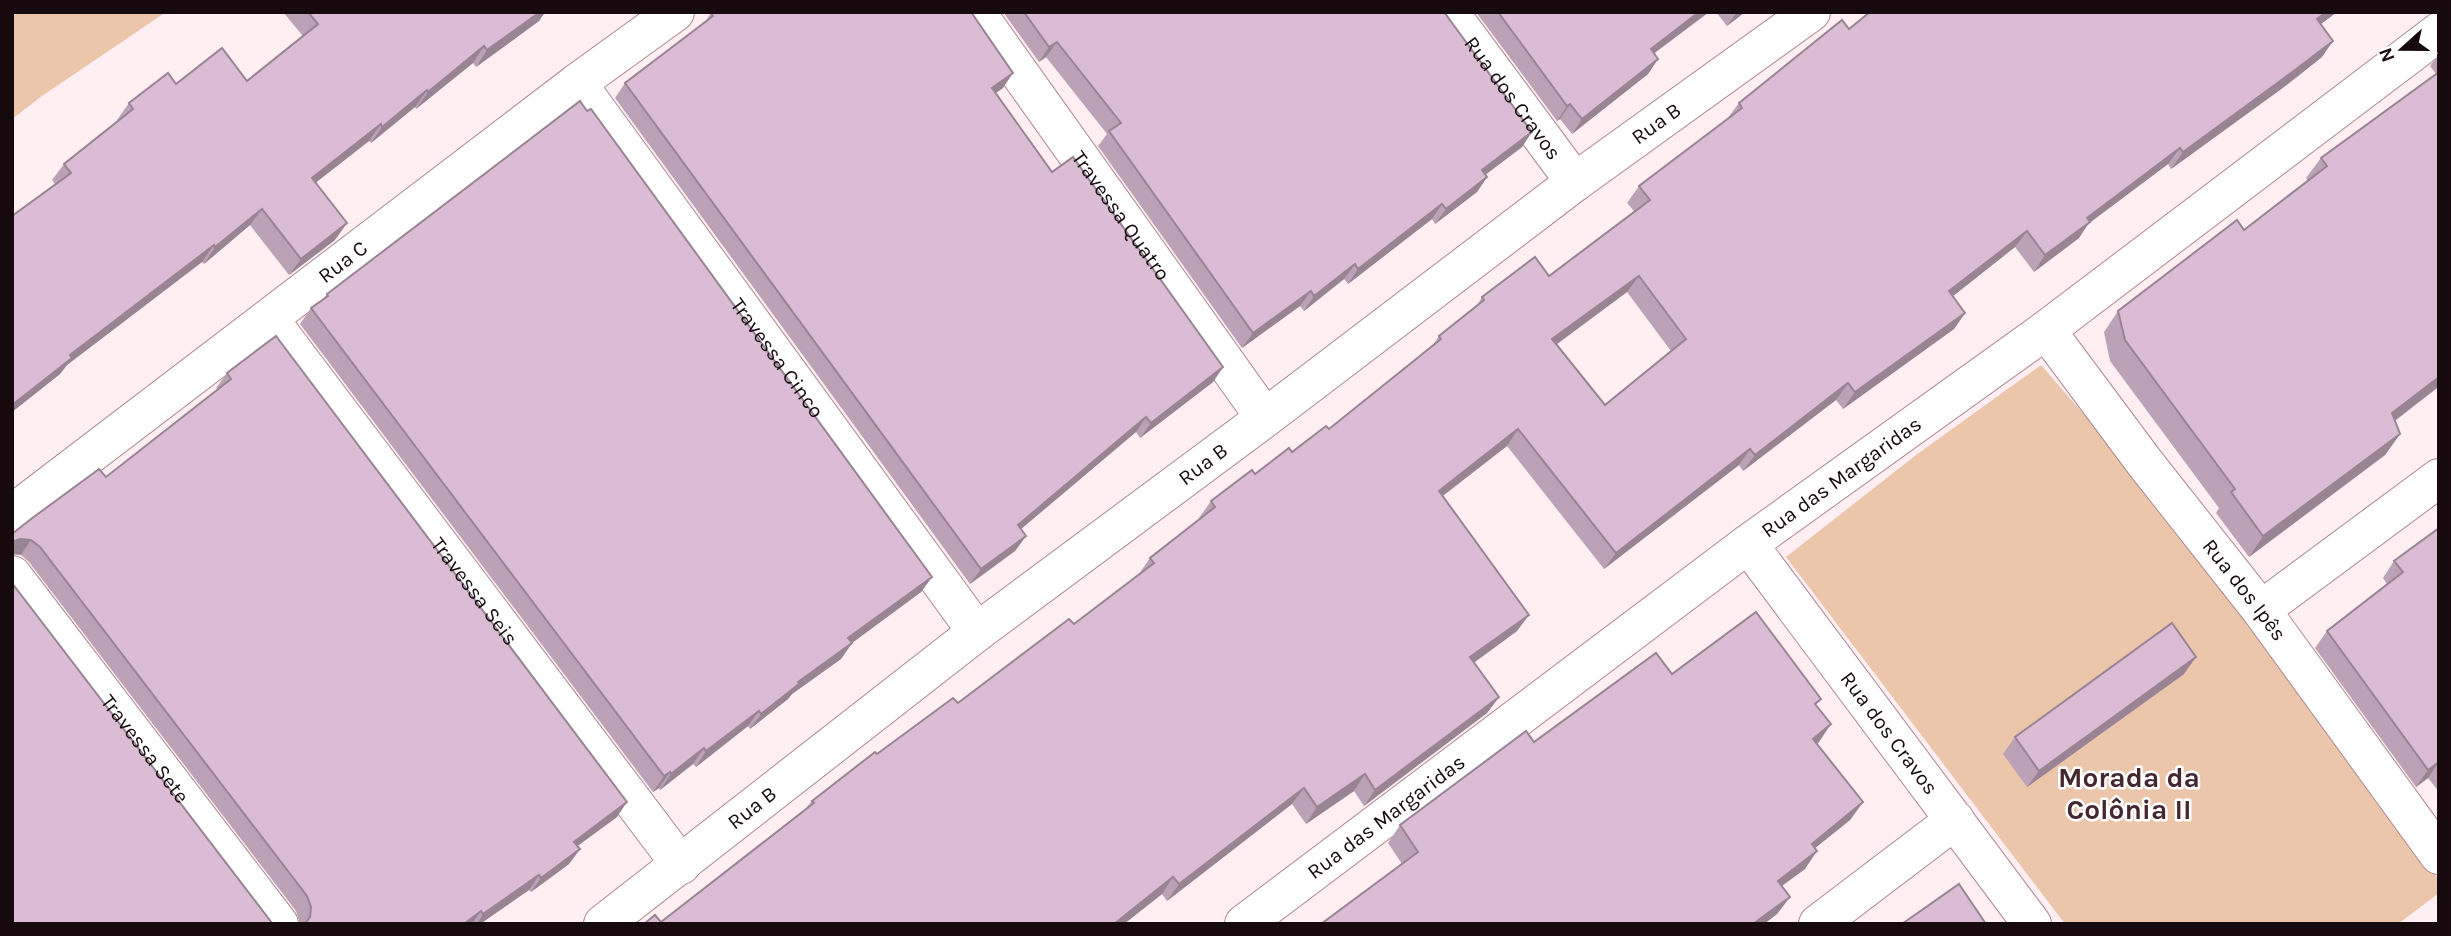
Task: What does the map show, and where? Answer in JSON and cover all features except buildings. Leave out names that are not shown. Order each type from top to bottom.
[{"type":"street","name":"Rua C","points":[[12,514],[577,83],[675,12]]},
{"type":"street","name":"Travessa Quatro","points":[[976,12],[1265,418]]},
{"type":"street","name":"Rua dos Cravos","points":[[1449,12],[1575,182]]},
{"type":"street","name":"Rua B","points":[[603,924],[977,632],[1265,418],[1575,182],[1811,12]]},
{"type":"street","name":"Rua das Margaridas","points":[[1244,924],[1748,544],[2046,330],[2439,32]]},
{"type":"street","name":"Travessa Cinco","points":[[577,83],[977,632]]},
{"type":"street","name":"Travessa Seis","points":[[269,319],[681,864]]},
{"type":"street","name":"Rua dos Ipês","points":[[2046,330],[2145,463],[2261,610],[2439,855]]},
{"type":"street","points":[[2261,610],[2439,478]]},
{"type":"street","name":"Rua dos Cravos","points":[[1748,544],[2032,924]]},
{"type":"street","name":"Travessa Sete","points":[[12,575],[279,924]]},
{"type":"street","points":[[1818,924],[1955,820]]},
{"type":"shaded area","points":[[12,12],[166,12],[12,119]]},
{"type":"shaded area","points":[[2041,365],[2133,471],[2439,880],[2439,893],[2398,924],[2065,924],[1786,557],[1916,455]]},
{"type":"district","name":"Morada da Colônia II","points":[[2129,793]]}]
